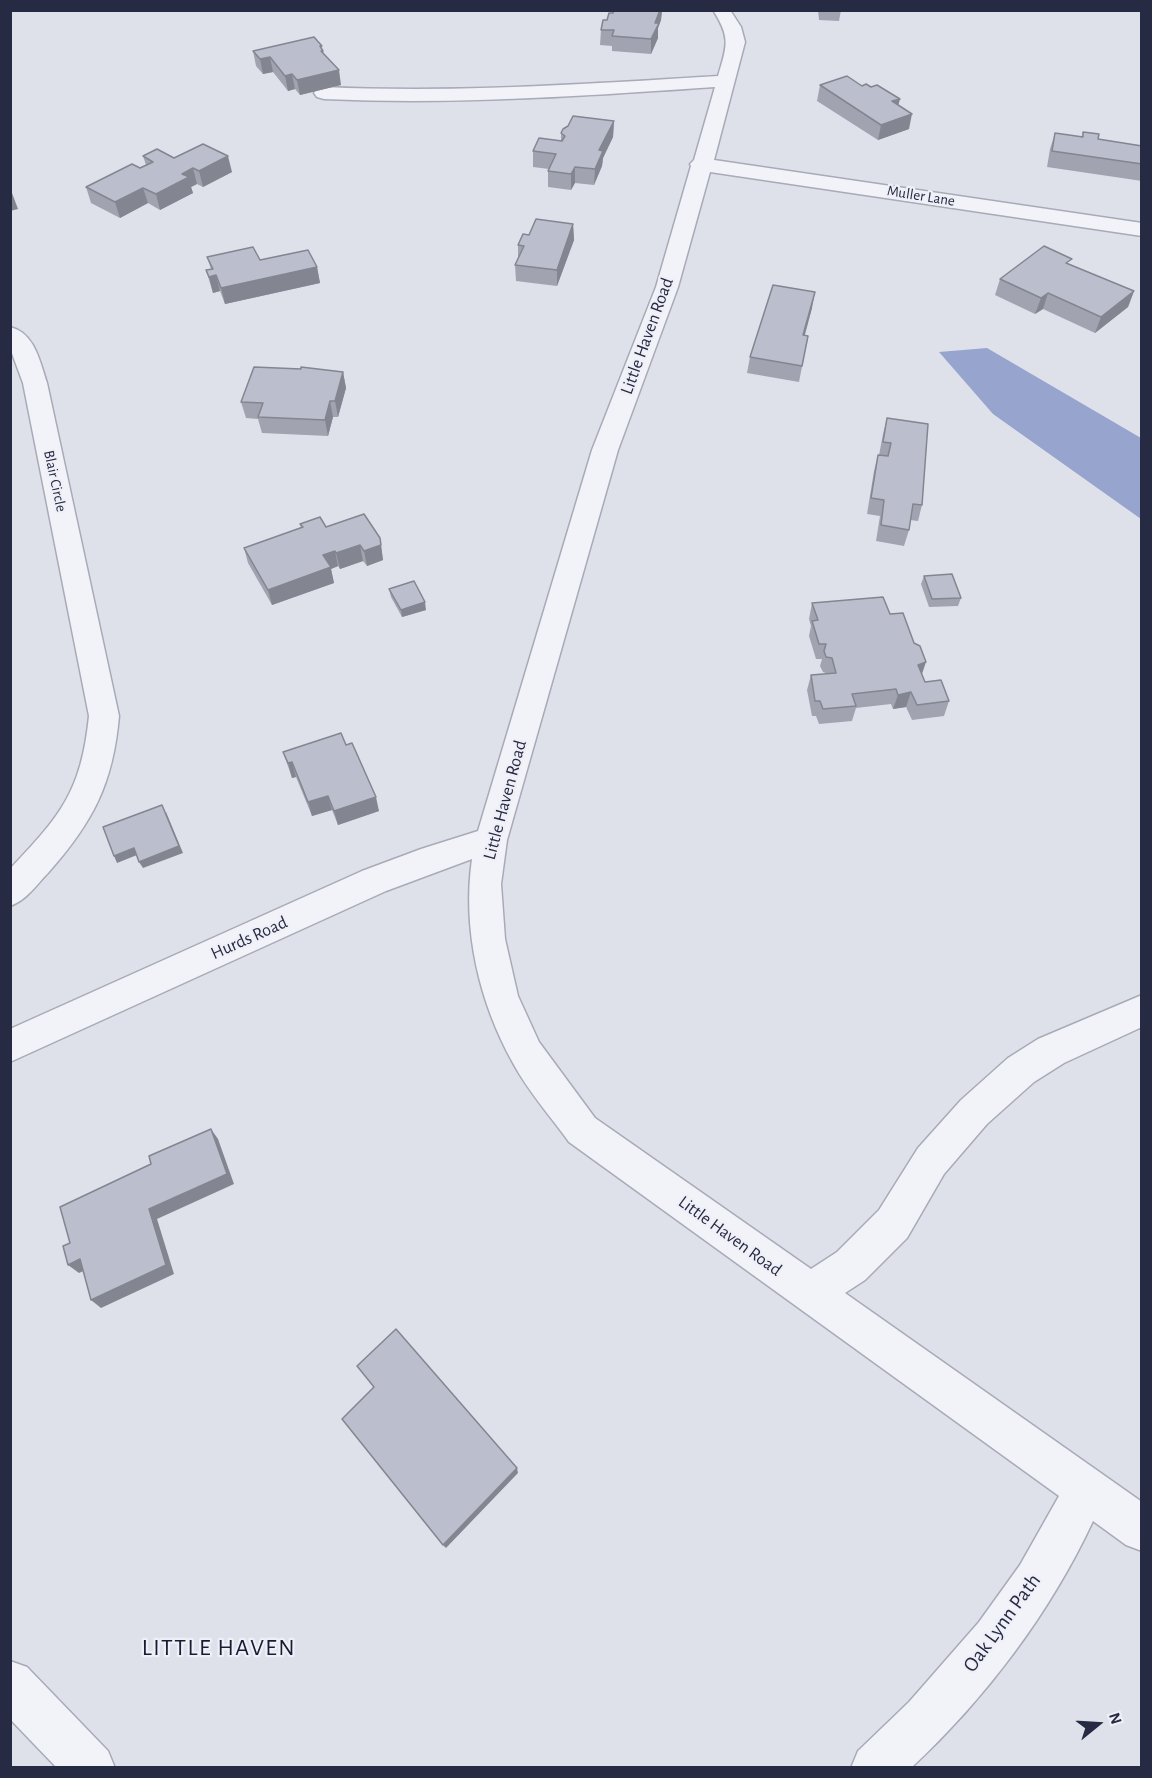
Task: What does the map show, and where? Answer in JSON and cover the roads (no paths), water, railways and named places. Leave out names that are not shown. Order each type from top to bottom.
[{"type":"street","name":"Little Haven Road","points":[[721,10],[734,28],[737,40],[667,287],[605,450],[491,840],[485,884],[488,939],[501,996],[526,1053],[582,1130],[1142,1529]]},
{"type":"street","points":[[324,93],[390,96],[554,92],[725,81]]},
{"type":"street","name":"Muller Lane","points":[[700,164],[1142,230]]},
{"type":"street","name":"Blair Circle","points":[[10,334],[21,344],[35,383],[104,716],[102,745],[92,784],[71,824],[10,892]]},
{"type":"street","name":"Hurds Road","points":[[10,1046],[374,881],[432,858],[491,840]]},
{"type":"street","points":[[810,1293],[851,1266],[893,1224],[931,1161],[974,1112],[1021,1070],[1051,1051],[1142,1010]]},
{"type":"street","name":"Oak Lynn Path","points":[[875,1767],[903,1743],[987,1651],[1054,1551],[1085,1490]]},
{"type":"street","points":[[10,1684],[91,1767]]},
{"type":"water","points":[[987,348],[1141,438],[1141,519],[993,414],[939,352]]},
{"type":"district","name":"LITTLE HAVEN","points":[[219,1648]]}]
